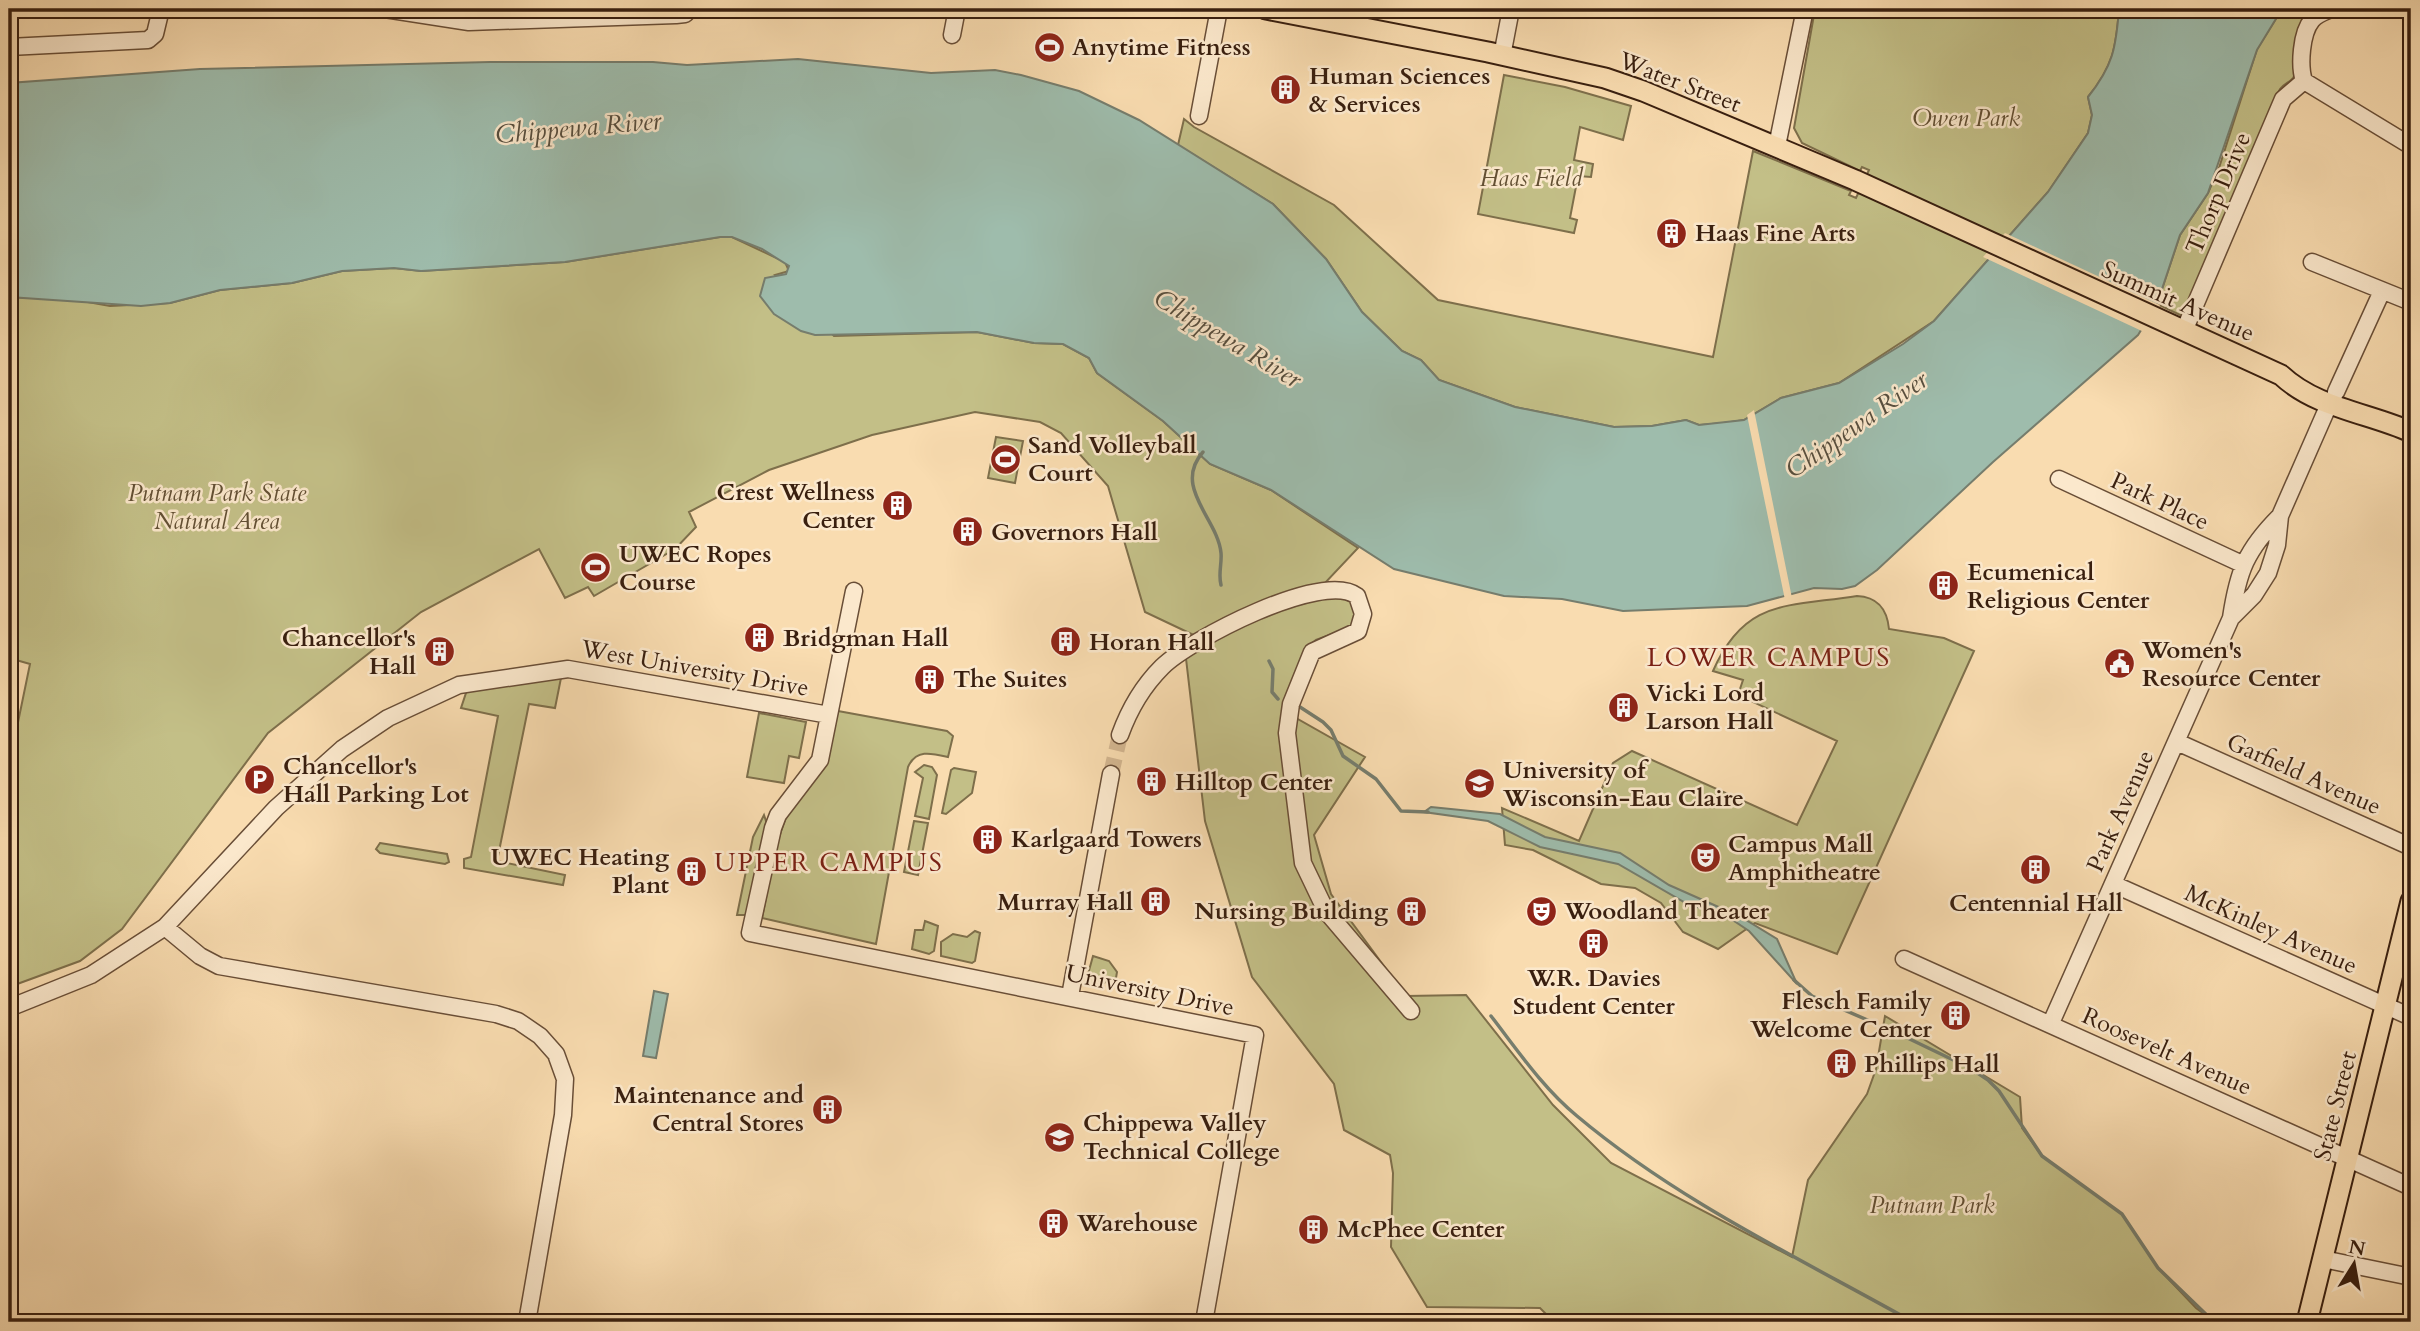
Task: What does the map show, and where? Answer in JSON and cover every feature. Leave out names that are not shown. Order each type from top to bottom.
[{"type":"main road","name":"Water Street","points":[[1266,9],[1605,79],[1685,107],[1777,146],[2055,272]]},
{"type":"main road","name":"Summit Avenue","points":[[2055,272],[2281,375],[2294,386],[2366,405],[2382,419],[2411,432]]},
{"type":"main road","name":"State Street","points":[[2307,1322],[2411,901]]},
{"type":"street","points":[[9,47],[142,41],[153,36],[161,9]]},
{"type":"street","points":[[385,9],[483,22],[676,15],[690,9]]},
{"type":"street","points":[[952,36],[957,9]]},
{"type":"street","points":[[1199,116],[1219,9]]},
{"type":"street","points":[[1502,57],[1511,9]]},
{"type":"street","points":[[1777,146],[1805,9]]},
{"type":"street","points":[[2331,9],[2313,18],[2306,32],[2302,66],[2304,81],[2411,146]]},
{"type":"street","name":"Thorp Drive","points":[[2180,329],[2283,99],[2304,81]]},
{"type":"street","points":[[2312,262],[2411,302]]},
{"type":"street","name":"Park Avenue","points":[[2231,618],[2269,573],[2277,545],[2280,516],[2382,291]]},
{"type":"street","name":"Park Place","points":[[2059,479],[2242,564]]},
{"type":"street","name":"Park Avenue","points":[[2050,1023],[2231,618],[2242,564],[2256,540],[2280,516]]},
{"type":"street","points":[[1120,736],[1133,705],[1148,681],[1173,658],[1263,609],[1337,589],[1357,596],[1363,614],[1362,623],[1352,636],[1312,652],[1294,695],[1287,733],[1297,821],[1303,863],[1326,911],[1411,1010]]},
{"type":"street","points":[[829,715],[854,591]]},
{"type":"street","name":"West University Drive","points":[[9,1008],[91,975],[165,927],[276,808],[342,749],[388,718],[459,685],[568,669],[829,715],[820,760],[812,775],[778,815],[773,828],[750,933]]},
{"type":"street","name":"Garfield Avenue","points":[[2177,742],[2411,847]]},
{"type":"street","points":[[1070,996],[1111,774]]},
{"type":"street","name":"McKinley Avenue","points":[[2113,884],[2411,1017]]},
{"type":"street","points":[[165,927],[200,956],[219,966],[496,1014],[518,1021],[556,1054],[565,1079],[563,1115],[527,1322]]},
{"type":"street","name":"University Drive","points":[[750,933],[1255,1035],[1204,1322]]},
{"type":"street","name":"Roosevelt Avenue","points":[[1904,959],[2411,1187]]},
{"type":"street","points":[[2323,1259],[2411,1277]]},
{"type":"green space","name":"Owen Park","points":[[1815,9],[2119,9],[2112,56],[2103,76],[2088,97],[2092,115],[2088,133],[2048,192],[1934,321],[1839,383],[1781,398],[1744,420],[1699,425],[1686,420],[1652,426],[1614,427],[1515,407],[1439,380],[1421,360],[1402,351],[1362,312],[1326,259],[1273,204],[1178,145],[1184,119],[1334,205],[1438,300],[1713,357],[1753,151],[1851,191],[1849,195],[1856,198],[1869,170],[1862,167],[1860,171],[1802,143],[1794,128]]},
{"type":"green space","points":[[2282,9],[2314,9],[2301,24],[2297,70],[2293,78],[2280,89],[2182,316],[2157,304],[2180,235],[2208,193],[2219,168],[2257,49]]},
{"type":"green space","name":"Haas Field","points":[[1504,75],[1565,87],[1631,106],[1623,140],[1580,127],[1574,160],[1593,164],[1591,177],[1578,176],[1570,218],[1577,220],[1574,233],[1478,214]]},
{"type":"green space","points":[[732,237],[785,262],[789,271],[775,275],[834,336],[977,332],[1034,343],[1063,344],[1089,358],[1097,373],[1163,421],[1210,464],[1271,490],[1358,548],[1323,585],[1355,605],[1354,626],[1316,640],[1305,649],[1282,710],[1365,757],[1314,835],[1331,894],[1406,996],[1466,995],[1553,1105],[1611,1163],[1792,1257],[1808,1180],[1867,1094],[1876,1069],[1885,1016],[2020,1097],[2022,1128],[2042,1156],[2122,1214],[2158,1268],[2196,1308],[2215,1322],[1554,1322],[1540,1308],[1427,1307],[1391,1247],[1393,1173],[1390,1155],[1344,1130],[1334,1084],[1252,977],[1205,821],[1185,650],[1202,639],[1145,612],[1108,486],[1061,433],[1040,422],[975,412],[872,435],[769,470],[689,512],[696,527],[675,549],[594,596],[588,587],[565,598],[539,549],[421,612],[268,733],[122,929],[80,961],[9,987],[9,766],[30,664],[9,658],[9,297],[71,299],[110,306],[170,303],[220,290],[292,283],[342,271],[394,268],[421,271],[565,262]]},
{"type":"green space","name":"Sand Volleyball Court","points":[[996,437],[1023,441],[1015,483],[988,478]]},
{"type":"green space","points":[[1857,596],[1871,599],[1880,605],[1889,629],[1944,638],[1974,651],[1837,954],[1755,923],[1718,949],[1683,932],[1661,903],[1635,888],[1601,884],[1533,850],[1505,845],[1502,808],[1579,841],[1613,763],[1632,751],[1797,825],[1837,741],[1738,695],[1743,680],[1713,671],[1739,630],[1754,618],[1790,605]]},
{"type":"green space","points":[[561,678],[555,708],[529,704],[497,861],[565,875],[563,885],[464,868],[464,859],[471,857],[498,716],[461,708],[467,690]]},
{"type":"green space","points":[[838,711],[947,731],[953,736],[948,757],[920,755],[911,761],[908,767],[876,944],[762,918],[776,846],[785,820],[793,805],[824,768]]},
{"type":"green space","points":[[759,713],[806,722],[799,758],[789,756],[784,783],[747,777]]},
{"type":"green space","points":[[924,765],[932,767],[937,775],[929,819],[915,816],[923,778],[915,772]]},
{"type":"green space","points":[[954,768],[976,772],[972,793],[946,814],[942,813],[951,770]]},
{"type":"green space","points":[[764,815],[767,824],[746,915],[737,915],[753,837]]},
{"type":"green space","points":[[914,821],[928,823],[918,875],[904,872]]},
{"type":"green space","points":[[380,843],[447,854],[449,862],[445,864],[380,853],[376,849]]},
{"type":"green space","points":[[925,921],[938,926],[934,951],[929,954],[912,949],[915,930],[923,930]]},
{"type":"green space","points":[[975,931],[980,933],[975,961],[972,963],[941,956],[941,942],[953,934],[967,937]]},
{"type":"green space","points":[[1093,956],[1109,961],[1117,972],[1116,978],[1096,986],[1085,985]]},
{"type":"water","name":"Chippewa River","points":[[2119,9],[2282,9],[2257,50],[2208,193],[2180,235],[2157,304],[2138,335],[1993,462],[1877,570],[1855,586],[1842,589],[1814,588],[1747,606],[1623,611],[1562,599],[1504,596],[1394,569],[1271,490],[1210,464],[1163,421],[1097,373],[1089,358],[1063,344],[1034,343],[977,332],[815,335],[801,331],[774,314],[760,296],[765,278],[786,274],[789,266],[762,249],[732,237],[565,262],[421,271],[394,268],[342,271],[292,283],[220,290],[170,303],[141,306],[9,297],[9,83],[200,69],[490,62],[653,62],[687,65],[798,59],[931,73],[995,70],[1079,91],[1139,120],[1273,204],[1326,259],[1362,312],[1402,351],[1421,360],[1439,380],[1515,407],[1614,427],[1652,426],[1686,420],[1699,425],[1744,420],[1781,398],[1839,383],[1903,344],[1934,321],[2048,192],[2088,133],[2092,115],[2088,97],[2103,76],[2112,56]]},
{"type":"water","points":[[1431,807],[1500,814],[1545,837],[1620,853],[1669,885],[1741,917],[1777,939],[1797,984],[1749,931],[1734,921],[1684,902],[1618,864],[1540,847],[1488,821],[1424,812]]},
{"type":"water","points":[[654,991],[668,994],[656,1058],[643,1056]]},
{"type":"pier","points":[[2005,233],[2160,305],[2144,332],[1983,257]]},
{"type":"pier","points":[[1754,410],[1792,598],[1785,600],[1747,415]]},
{"type":"waterway","points":[[1203,452],[1195,465],[1192,478],[1199,503],[1218,540],[1221,553],[1221,585]]},
{"type":"waterway","points":[[1269,661],[1273,669],[1272,692],[1278,699]]},
{"type":"waterway","points":[[1300,707],[1331,730],[1343,756],[1376,779],[1401,811],[1428,812]]},
{"type":"waterway","points":[[1794,980],[1812,996],[1872,1022]]},
{"type":"waterway","points":[[1491,1016],[1553,1093],[1616,1147],[1740,1227],[1913,1322]]},
{"type":"waterway","points":[[1895,1032],[1970,1068],[1988,1080],[1999,1091],[2042,1156],[2122,1214],[2158,1268],[2214,1322]]},
{"type":"tunnel","points":[[1111,774],[1120,735]]},
{"type":"place","name":"Anytime Fitness","points":[[1049,47]]},
{"type":"place","name":"Human Sciences & Services","points":[[1286,90]]},
{"type":"place","name":"Haas Fine Arts","points":[[1672,233]]},
{"type":"place","name":"Sand Volleyball Court","points":[[1005,459]]},
{"type":"place","name":"Crest Wellness Center","points":[[898,506]]},
{"type":"place","name":"Governors Hall","points":[[968,532]]},
{"type":"place","name":"UWEC Ropes Course","points":[[596,568]]},
{"type":"place","name":"Ecumenical Religious Center","points":[[1944,586]]},
{"type":"place","name":"Bridgman Hall","points":[[760,638]]},
{"type":"place","name":"Horan Hall","points":[[1066,642]]},
{"type":"place","name":"Chancellor's Hall","points":[[439,652]]},
{"type":"place","name":"Women's Resource Center","points":[[2119,664]]},
{"type":"place","name":"The Suites","points":[[930,679]]},
{"type":"place","name":"Vicki Lord Larson Hall","points":[[1623,707]]},
{"type":"place","name":"Chancellor's Hall Parking Lot","points":[[260,780]]},
{"type":"place","name":"Hilltop Center","points":[[1152,782]]},
{"type":"place","name":"University of Wisconsin-Eau Claire","points":[[1480,784]]},
{"type":"place","name":"Karlgaard Towers","points":[[988,839]]},
{"type":"place","name":"Campus Mall Amphitheatre","points":[[1705,858]]},
{"type":"place","name":"Centennial Hall","points":[[2036,869]]},
{"type":"place","name":"UWEC Heating Plant","points":[[692,871]]},
{"type":"place","name":"Murray Hall","points":[[1156,902]]},
{"type":"place","name":"Nursing Building","points":[[1411,911]]},
{"type":"place","name":"Woodland Theater","points":[[1541,911]]},
{"type":"place","name":"W.R. Davies Student Center","points":[[1594,944]]},
{"type":"place","name":"Flesch Family Welcome Center","points":[[1955,1015]]},
{"type":"place","name":"Phillips Hall","points":[[1841,1064]]},
{"type":"place","name":"Maintenance and Central Stores","points":[[827,1109]]},
{"type":"place","name":"Chippewa Valley Technical College","points":[[1060,1137]]},
{"type":"place","name":"Warehouse","points":[[1054,1223]]},
{"type":"place","name":"McPhee Center","points":[[1314,1229]]},
{"type":"district","name":"LOWER CAMPUS","points":[[1769,657]]},
{"type":"district","name":"UPPER CAMPUS","points":[[829,862]]},
{"type":"park label","name":"Putnam Park State Natural Area","points":[[217,507]]},
{"type":"park label","name":"Putnam Park","points":[[1932,1205]]}]
